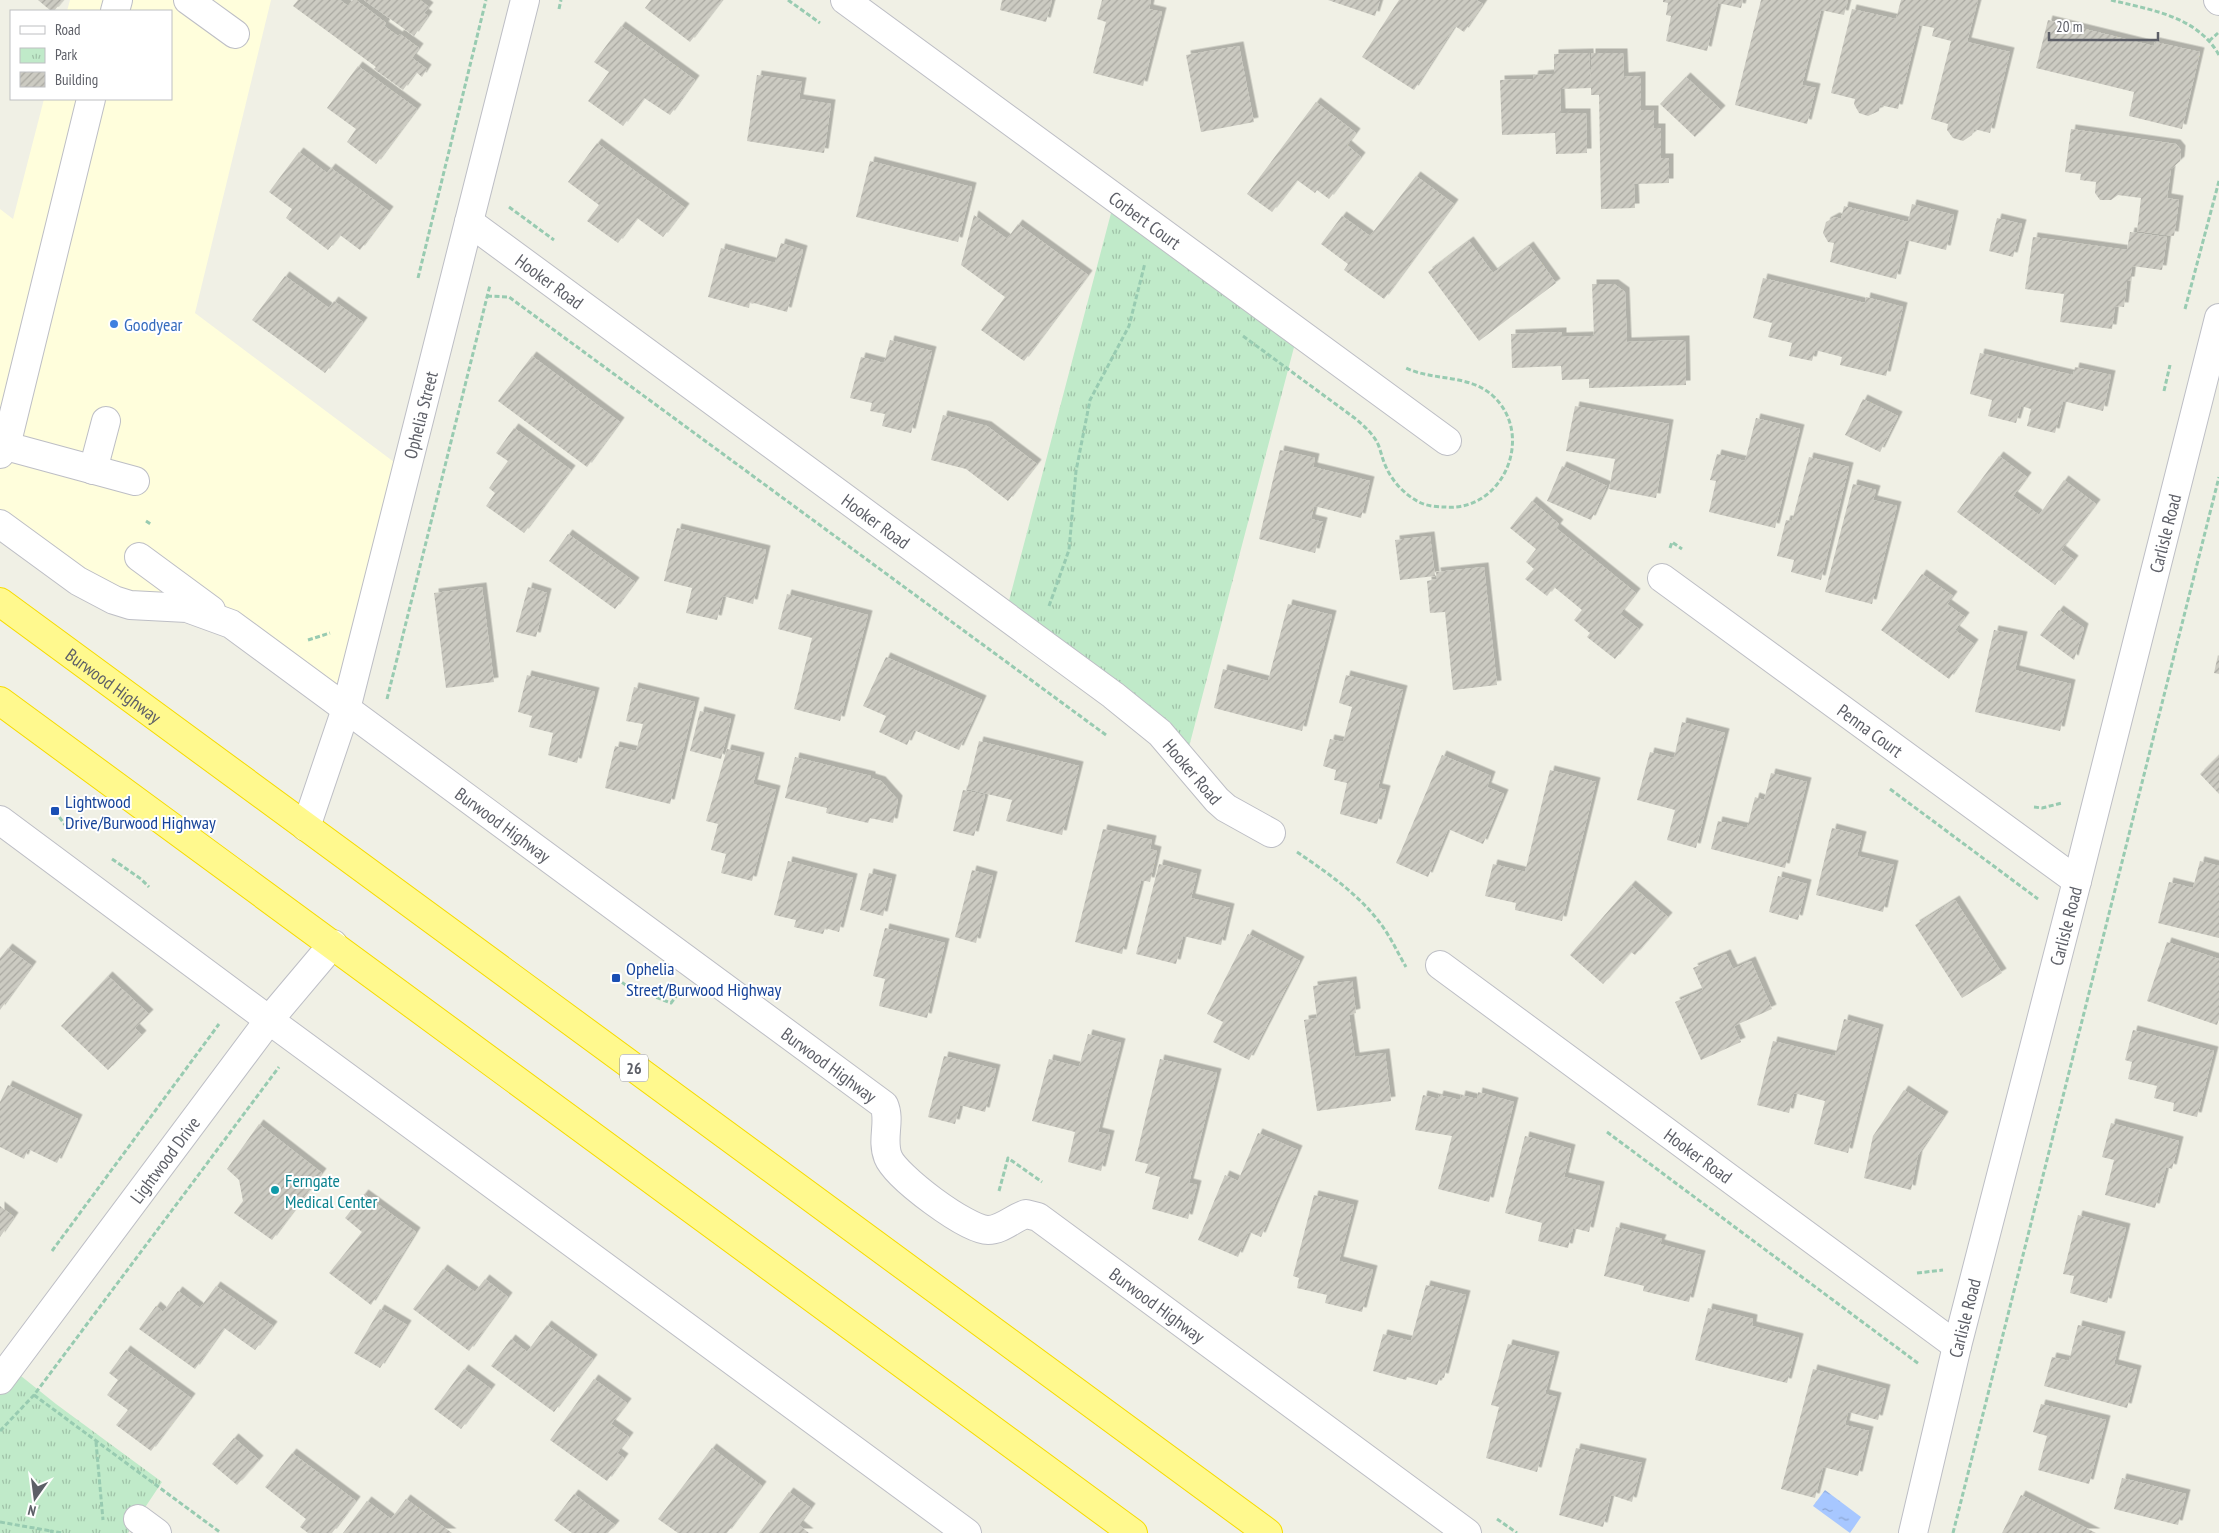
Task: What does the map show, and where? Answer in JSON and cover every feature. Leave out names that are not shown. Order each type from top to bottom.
[{"type":"highway","name":"Burwood Highway","points":[[0,602],[1268,1533]]},
{"type":"highway","points":[[0,701],[1133,1533]]},
{"type":"street","points":[[188,0],[235,34]]},
{"type":"street","name":"Ophelia Street","points":[[306,827],[346,710],[525,0]]},
{"type":"street","name":"Corbert Court","points":[[845,0],[1447,441]]},
{"type":"street","points":[[92,100],[38,356],[3,450],[135,481]]},
{"type":"street","name":"Hooker Road","points":[[469,222],[1113,695],[1160,733],[1212,796],[1226,808],[1271,833]]},
{"type":"street","name":"Carlisle Road","points":[[1913,1533],[1957,1346],[2219,318]]},
{"type":"street","points":[[93,470],[106,421]]},
{"type":"street","name":"Burwood Highway","points":[[0,524],[78,581],[114,600],[130,605],[187,608],[230,624]]},
{"type":"street","name":"Burwood Highway","points":[[139,557],[884,1105],[887,1118],[884,1140],[889,1159],[910,1184],[965,1221],[986,1230],[1003,1227],[1026,1214],[1038,1217],[1467,1533]]},
{"type":"street","name":"Penna Court","points":[[1662,578],[2077,881]]},
{"type":"street","points":[[0,820],[967,1533]]},
{"type":"street","name":"Lightwood Drive","points":[[0,1380],[269,1020],[333,944]]},
{"type":"street","name":"Hooker Road","points":[[1440,965],[1957,1346]]},
{"type":"path","points":[[416,288],[486,0]]},
{"type":"path","points":[[2110,0],[2167,14],[2204,34],[2219,55]]},
{"type":"path","points":[[2210,42],[2219,31]]},
{"type":"path","points":[[1049,606],[1069,550],[1076,471],[1090,400],[1129,326],[1145,263]]},
{"type":"path","points":[[380,695],[387,700],[490,284]]},
{"type":"path","points":[[487,296],[509,297],[1110,738]]},
{"type":"path","points":[[1953,1533],[2219,477]]},
{"type":"path","points":[[307,640],[331,633]]},
{"type":"path","points":[[616,978],[627,986],[671,1003],[680,990]]},
{"type":"path","points":[[46,1259],[222,1020]]},
{"type":"path","points":[[0,1431],[34,1395],[282,1063]]},
{"type":"path","points":[[998,1192],[1008,1158],[1049,1188]]},
{"type":"path","points":[[34,1395],[221,1533]]},
{"type":"path","points":[[96,1441],[104,1524]]},
{"type":"path","points":[[1493,1515],[1517,1533]]},
{"type":"path","points":[[0,1522],[63,1533]]},
{"type":"shaded area","points":[[70,0],[271,0],[195,313],[406,471],[346,709],[231,624],[144,606],[0,524],[0,209],[13,219],[44,100],[172,100],[172,10],[67,10]]},
{"type":"green space","points":[[1115,198],[1298,332],[1185,762],[1005,616]]},
{"type":"green space","points":[[11,1368],[56,1404],[162,1482],[128,1533],[0,1533],[0,1380]]},
{"type":"water","points":[[1825,1490],[1861,1517],[1850,1533],[1813,1506]]},
{"type":"building","points":[[38,0],[63,0],[55,10],[50,10]]},
{"type":"building","points":[[298,0],[340,0],[348,6],[353,0],[356,0],[386,23],[384,26],[398,36],[400,34],[419,48],[412,58],[427,69],[422,77],[416,72],[403,90],[374,69],[376,67],[293,6]]},
{"type":"building","points":[[364,0],[420,0],[429,7],[424,13],[428,16],[414,36]]},
{"type":"building","points":[[651,0],[722,0],[690,42],[645,8]]},
{"type":"building","points":[[1002,0],[1052,0],[1046,22],[1000,10]]},
{"type":"building","points":[[1102,0],[1151,0],[1149,9],[1162,12],[1143,86],[1093,73],[1106,22],[1097,19]]},
{"type":"building","points":[[1328,0],[1380,0],[1375,16]]},
{"type":"building","points":[[1399,0],[1476,0],[1483,4],[1464,32],[1455,26],[1414,90],[1362,57]]},
{"type":"building","points":[[1663,0],[1743,0],[1741,8],[1718,3],[1707,51],[1666,41],[1671,16],[1666,15],[1668,3],[1663,2]]},
{"type":"building","points":[[1761,0],[1848,0],[1844,15],[1821,10],[1802,85],[1816,88],[1807,124],[1735,105]]},
{"type":"building","points":[[1901,0],[1978,0],[1967,42],[2010,52],[1990,133],[1974,129],[1972,135],[1963,141],[1953,138],[1947,130],[1948,124],[1931,119],[1951,41],[1932,36],[1934,28],[1919,25],[1898,109],[1880,105],[1879,111],[1868,116],[1859,113],[1854,104],[1855,99],[1831,93],[1852,9],[1896,19]]},
{"type":"building","points":[[2048,20],[2154,46],[2155,42],[2200,52],[2182,129],[2129,116],[2134,92],[2036,68]]},
{"type":"building","points":[[621,26],[695,80],[670,115],[644,98],[623,126],[588,101],[609,72],[594,62]]},
{"type":"building","points":[[1239,46],[1254,122],[1201,132],[1186,55]]},
{"type":"building","points":[[1589,53],[1591,83],[1591,53],[1623,53],[1624,77],[1641,76],[1641,110],[1654,110],[1654,128],[1661,128],[1661,158],[1669,158],[1669,183],[1634,184],[1635,208],[1601,209],[1599,95],[1591,95],[1591,88],[1560,89],[1561,113],[1586,113],[1587,153],[1556,154],[1555,133],[1502,135],[1500,80],[1533,79],[1534,75],[1554,74],[1554,54]]},
{"type":"building","points":[[358,66],[417,109],[376,164],[347,142],[356,129],[327,108]]},
{"type":"building","points":[[757,75],[802,82],[799,99],[831,104],[824,153],[747,141]]},
{"type":"building","points":[[1686,77],[1721,110],[1695,137],[1660,104]]},
{"type":"building","points":[[1316,102],[1356,133],[1347,145],[1361,157],[1329,199],[1317,190],[1315,193],[1297,180],[1272,212],[1247,194]]},
{"type":"building","points":[[2071,129],[2176,144],[2181,150],[2180,161],[2171,169],[2167,198],[2179,200],[2174,236],[2137,231],[2141,198],[2118,195],[2111,200],[2100,200],[2095,193],[2096,182],[2080,180],[2081,174],[2065,172]]},
{"type":"building","points":[[597,143],[685,208],[663,237],[637,218],[618,243],[587,221],[599,205],[568,182]]},
{"type":"building","points":[[299,152],[327,173],[331,168],[389,211],[360,250],[340,235],[328,250],[286,218],[292,209],[269,192]]},
{"type":"building","points":[[870,161],[972,187],[958,242],[856,217]]},
{"type":"building","points":[[1416,176],[1454,204],[1384,299],[1344,270],[1348,264],[1321,244],[1342,216],[1370,236]]},
{"type":"building","points":[[1912,204],[1954,215],[1946,250],[1906,240],[1896,279],[1830,262],[1834,243],[1828,242],[1823,233],[1826,222],[1835,217],[1841,219],[1844,206],[1908,222]]},
{"type":"building","points":[[974,215],[1007,239],[1018,224],[1088,275],[1024,361],[981,330],[1005,297],[961,265]]},
{"type":"building","points":[[1997,218],[2022,224],[2013,257],[1989,251]]},
{"type":"building","points":[[2130,232],[2167,237],[2162,270],[2132,266],[2130,281],[2127,281],[2124,307],[2115,306],[2112,329],[2060,322],[2064,294],[2025,289],[2033,237],[2127,250]]},
{"type":"building","points":[[1469,241],[1493,273],[1529,246],[1556,283],[1479,341],[1428,272]]},
{"type":"building","points":[[781,243],[803,250],[787,312],[750,302],[749,308],[708,297],[721,248],[775,263]]},
{"type":"building","points":[[285,276],[329,308],[334,301],[363,322],[325,373],[252,320]]},
{"type":"building","points":[[1763,278],[1865,303],[1866,297],[1903,307],[1886,376],[1840,365],[1842,357],[1815,350],[1812,361],[1789,356],[1792,343],[1768,337],[1772,323],[1753,318]]},
{"type":"building","points":[[1592,284],[1614,284],[1625,292],[1627,342],[1685,340],[1686,385],[1589,388],[1589,379],[1562,380],[1561,366],[1512,368],[1511,334],[1562,332],[1562,337],[1594,336]]},
{"type":"building","points":[[890,340],[932,351],[911,433],[882,426],[885,414],[870,411],[872,403],[850,398],[861,357],[884,363]]},
{"type":"building","points":[[1980,353],[2073,375],[2075,367],[2111,375],[2103,411],[2063,401],[2055,433],[2027,426],[2031,409],[2021,406],[2016,423],[1988,416],[1992,400],[1970,394]]},
{"type":"building","points":[[532,356],[620,422],[587,467],[498,401]]},
{"type":"building","points":[[1863,399],[1898,416],[1880,452],[1845,435]]},
{"type":"building","points":[[1575,406],[1669,424],[1656,498],[1609,489],[1615,459],[1566,451]]},
{"type":"building","points":[[943,415],[987,426],[1037,464],[1008,501],[966,469],[931,460]]},
{"type":"building","points":[[1756,418],[1800,429],[1775,528],[1709,512],[1716,481],[1710,480],[1717,454],[1745,461]]},
{"type":"building","points":[[514,428],[571,470],[524,533],[486,506],[495,493],[489,488],[508,461],[496,453]]},
{"type":"building","points":[[1280,450],[1315,458],[1313,467],[1370,481],[1361,518],[1314,506],[1311,519],[1323,522],[1315,553],[1259,539]]},
{"type":"building","points":[[1999,456],[2027,477],[2013,496],[2039,515],[2064,480],[2096,504],[2061,550],[2074,560],[2055,585],[1957,512]]},
{"type":"building","points":[[1809,457],[1849,467],[1821,580],[1791,572],[1794,560],[1777,556],[1786,520],[1792,521]]},
{"type":"building","points":[[1562,466],[1607,486],[1591,520],[1547,501]]},
{"type":"building","points":[[1853,484],[1876,490],[1873,500],[1897,506],[1872,604],[1825,592]]},
{"type":"building","points":[[1532,501],[1559,524],[1556,528],[1636,593],[1620,614],[1639,629],[1615,659],[1587,637],[1590,633],[1574,620],[1582,610],[1554,587],[1547,596],[1525,579],[1534,569],[1526,562],[1536,549],[1510,528]]},
{"type":"building","points":[[677,528],[766,550],[753,604],[723,596],[717,620],[686,613],[692,588],[664,581]]},
{"type":"building","points":[[568,534],[635,582],[615,609],[549,561]]},
{"type":"building","points":[[1430,536],[1435,576],[1400,580],[1395,540]]},
{"type":"building","points":[[1484,567],[1497,685],[1453,690],[1445,612],[1430,613],[1427,581],[1437,579],[1436,572]]},
{"type":"building","points":[[1922,574],[1953,596],[1947,604],[1965,617],[1955,630],[1974,644],[1949,679],[1881,630]]},
{"type":"building","points":[[482,587],[494,682],[446,688],[434,593]]},
{"type":"building","points":[[528,587],[547,593],[536,637],[516,632]]},
{"type":"building","points":[[787,594],[868,615],[840,721],[794,709],[812,638],[778,629]]},
{"type":"building","points":[[1288,604],[1332,615],[1302,731],[1214,708],[1223,669],[1268,681]]},
{"type":"building","points":[[2059,610],[2084,628],[2074,660],[2040,635]]},
{"type":"building","points":[[1994,630],[2023,636],[2015,670],[2071,684],[2060,731],[1975,712]]},
{"type":"building","points":[[2219,656],[2219,674],[2214,673]]},
{"type":"building","points":[[886,657],[982,700],[959,750],[914,730],[907,745],[879,732],[886,716],[863,706]]},
{"type":"building","points":[[527,675],[595,692],[577,763],[548,755],[553,733],[529,727],[532,716],[518,712]]},
{"type":"building","points":[[1346,675],[1403,690],[1378,788],[1386,790],[1377,824],[1340,814],[1347,783],[1334,780],[1336,770],[1323,766],[1330,739],[1343,742],[1352,707],[1339,703]]},
{"type":"building","points":[[634,687],[695,702],[670,804],[605,788],[615,746],[636,751],[643,724],[626,721]]},
{"type":"building","points":[[700,711],[731,719],[721,759],[690,751]]},
{"type":"building","points":[[1682,722],[1725,733],[1696,848],[1667,840],[1675,810],[1637,800],[1650,752],[1674,758]]},
{"type":"building","points":[[979,741],[1079,766],[1062,835],[1006,821],[1012,800],[967,789]]},
{"type":"building","points":[[727,749],[760,757],[753,784],[776,790],[752,881],[721,873],[726,854],[711,850],[718,824],[706,821]]},
{"type":"building","points":[[1442,755],[1491,776],[1487,787],[1504,794],[1483,844],[1448,829],[1428,877],[1396,863]]},
{"type":"building","points":[[2219,755],[2219,794],[2200,774]]},
{"type":"building","points":[[795,757],[871,776],[871,778],[881,781],[898,800],[893,823],[870,818],[868,823],[826,813],[827,808],[785,798]]},
{"type":"building","points":[[1550,770],[1596,782],[1562,921],[1515,910],[1516,903],[1485,896],[1493,864],[1525,872]]},
{"type":"building","points":[[1771,773],[1807,782],[1785,868],[1711,849],[1718,821],[1747,828],[1755,797],[1764,800]]},
{"type":"building","points":[[963,790],[985,795],[974,836],[953,831]]},
{"type":"building","points":[[1832,828],[1862,836],[1857,856],[1894,865],[1883,912],[1816,895]]},
{"type":"building","points":[[1103,829],[1152,840],[1150,849],[1157,851],[1150,882],[1141,880],[1122,954],[1075,942]]},
{"type":"building","points":[[788,861],[853,878],[839,932],[825,928],[823,934],[794,927],[796,920],[774,915]]},
{"type":"building","points":[[2200,861],[2219,866],[2219,938],[2158,923],[2169,882],[2193,888]]},
{"type":"building","points":[[1159,864],[1197,874],[1191,898],[1230,908],[1221,945],[1183,936],[1176,964],[1136,954]]},
{"type":"building","points":[[972,870],[993,876],[976,943],[955,937]]},
{"type":"building","points":[[869,873],[892,879],[883,916],[860,910]]},
{"type":"building","points":[[1778,876],[1807,884],[1798,920],[1769,912]]},
{"type":"building","points":[[1631,885],[1668,917],[1635,955],[1631,952],[1603,984],[1570,955]]},
{"type":"building","points":[[1955,900],[2002,973],[1962,998],[1915,925]]},
{"type":"building","points":[[885,928],[945,943],[927,1018],[879,1006],[885,979],[873,976]]},
{"type":"building","points":[[1248,934],[1300,961],[1249,1060],[1213,1042],[1223,1022],[1207,1014]]},
{"type":"building","points":[[2167,942],[2219,959],[2219,1019],[2217,1025],[2147,1001]]},
{"type":"building","points":[[8,948],[32,966],[0,1010],[0,958]]},
{"type":"building","points":[[1726,954],[1733,969],[1751,961],[1772,1009],[1734,1026],[1741,1042],[1701,1060],[1675,1002],[1703,990],[1693,968]]},
{"type":"building","points":[[108,976],[149,1014],[135,1028],[142,1035],[108,1070],[61,1026]]},
{"type":"building","points":[[1352,981],[1356,1013],[1349,1015],[1355,1057],[1385,1053],[1391,1101],[1317,1111],[1304,1020],[1317,1018],[1313,986]]},
{"type":"building","points":[[1844,1019],[1879,1029],[1848,1153],[1814,1144],[1825,1101],[1794,1093],[1789,1113],[1757,1105],[1773,1041],[1835,1056]]},
{"type":"building","points":[[2133,1030],[2214,1051],[2197,1117],[2173,1111],[2174,1103],[2154,1098],[2157,1086],[2128,1079],[2132,1062],[2125,1060]]},
{"type":"building","points":[[1088,1034],[1121,1043],[1098,1132],[1110,1135],[1101,1171],[1068,1162],[1075,1132],[1032,1121],[1049,1059],[1079,1067]]},
{"type":"building","points":[[944,1056],[996,1069],[985,1112],[960,1105],[955,1124],[928,1117]]},
{"type":"building","points":[[1160,1059],[1217,1073],[1189,1183],[1197,1185],[1188,1219],[1152,1209],[1160,1177],[1145,1173],[1148,1164],[1135,1161]]},
{"type":"building","points":[[8,1085],[78,1119],[57,1163],[28,1149],[24,1159],[0,1147],[0,1102]]},
{"type":"building","points":[[1904,1090],[1944,1116],[1918,1155],[1911,1190],[1864,1178],[1873,1136]]},
{"type":"building","points":[[1478,1092],[1514,1102],[1489,1202],[1438,1189],[1452,1136],[1415,1130],[1423,1095],[1438,1099],[1439,1095],[1460,1100],[1461,1095],[1477,1099]]},
{"type":"building","points":[[2111,1123],[2179,1141],[2172,1169],[2166,1167],[2155,1208],[2105,1195],[2114,1160],[2102,1157]]},
{"type":"building","name":"Ferngate Medical Center","points":[[259,1124],[322,1173],[272,1240],[234,1213],[243,1201],[239,1180],[227,1169]]},
{"type":"building","points":[[1258,1133],[1298,1150],[1261,1237],[1249,1232],[1238,1257],[1198,1240],[1225,1175],[1238,1181]]},
{"type":"building","points":[[1525,1136],[1571,1149],[1564,1177],[1600,1186],[1589,1232],[1573,1228],[1568,1248],[1538,1241],[1542,1223],[1505,1213]]},
{"type":"building","points":[[364,1194],[416,1232],[371,1305],[329,1273],[362,1232],[345,1218]]},
{"type":"building","points":[[1314,1195],[1354,1205],[1339,1261],[1373,1270],[1362,1312],[1325,1303],[1327,1295],[1297,1288],[1299,1278],[1293,1276]]},
{"type":"building","points":[[0,1206],[14,1217],[0,1237]]},
{"type":"building","points":[[2078,1215],[2126,1228],[2107,1303],[2070,1293],[2074,1276],[2063,1274]]},
{"type":"building","points":[[1616,1227],[1662,1239],[1660,1244],[1701,1255],[1689,1302],[1643,1291],[1644,1286],[1604,1276]]},
{"type":"building","points":[[443,1269],[475,1292],[485,1279],[508,1297],[469,1351],[413,1309]]},
{"type":"building","points":[[1426,1285],[1466,1295],[1444,1378],[1440,1377],[1437,1385],[1407,1377],[1406,1380],[1373,1371],[1383,1334],[1411,1341]]},
{"type":"building","points":[[216,1286],[273,1326],[255,1350],[224,1328],[195,1369],[139,1329],[156,1306],[163,1312],[178,1291],[200,1308]]},
{"type":"building","points":[[1708,1308],[1753,1319],[1752,1326],[1799,1338],[1787,1383],[1695,1360]]},
{"type":"building","points":[[380,1309],[407,1325],[380,1368],[354,1353]]},
{"type":"building","points":[[547,1325],[593,1359],[554,1412],[491,1366],[511,1339],[527,1352]]},
{"type":"building","points":[[2078,1325],[2121,1336],[2114,1364],[2137,1370],[2127,1408],[2044,1386],[2052,1357],[2069,1361]]},
{"type":"building","points":[[1508,1344],[1555,1356],[1545,1394],[1557,1397],[1537,1472],[1486,1458],[1499,1407],[1491,1405]]},
{"type":"building","points":[[126,1350],[191,1398],[151,1451],[116,1425],[128,1410],[107,1395],[118,1380],[109,1373]]},
{"type":"building","points":[[464,1369],[491,1389],[461,1429],[434,1409]]},
{"type":"building","points":[[1813,1369],[1886,1389],[1878,1420],[1848,1412],[1845,1425],[1869,1431],[1858,1476],[1823,1467],[1815,1498],[1781,1489]]},
{"type":"building","points":[[594,1379],[627,1403],[611,1424],[629,1437],[617,1453],[624,1458],[607,1481],[550,1440]]},
{"type":"building","points":[[2041,1404],[2106,1420],[2089,1484],[2038,1470],[2047,1436],[2033,1432]]},
{"type":"building","points":[[234,1438],[259,1460],[237,1485],[212,1464]]},
{"type":"building","points":[[712,1448],[762,1486],[727,1533],[678,1533],[658,1519]]},
{"type":"building","points":[[1576,1448],[1642,1463],[1632,1502],[1611,1495],[1603,1527],[1559,1515]]},
{"type":"building","points":[[292,1453],[356,1501],[332,1533],[308,1533],[300,1527],[306,1519],[265,1487]]},
{"type":"building","points":[[2122,1478],[2186,1494],[2178,1525],[2114,1509]]},
{"type":"building","points":[[789,1492],[811,1508],[799,1525],[809,1533],[759,1533]]},
{"type":"building","points":[[574,1494],[615,1525],[608,1533],[572,1533],[554,1520]]},
{"type":"building","points":[[2021,1495],[2096,1533],[2002,1533]]},
{"type":"building","points":[[406,1499],[452,1533],[343,1533],[367,1501],[391,1519]]},
{"type":"place","name":"Goodyear","points":[[114,324]]},
{"type":"place","name":"Lightwood Drive/Burwood Highway","points":[[55,811]]},
{"type":"place","name":"Ophelia Street/Burwood Highway","points":[[616,978]]},
{"type":"place","name":"Ferngate Medical Center","points":[[275,1190]]}]
